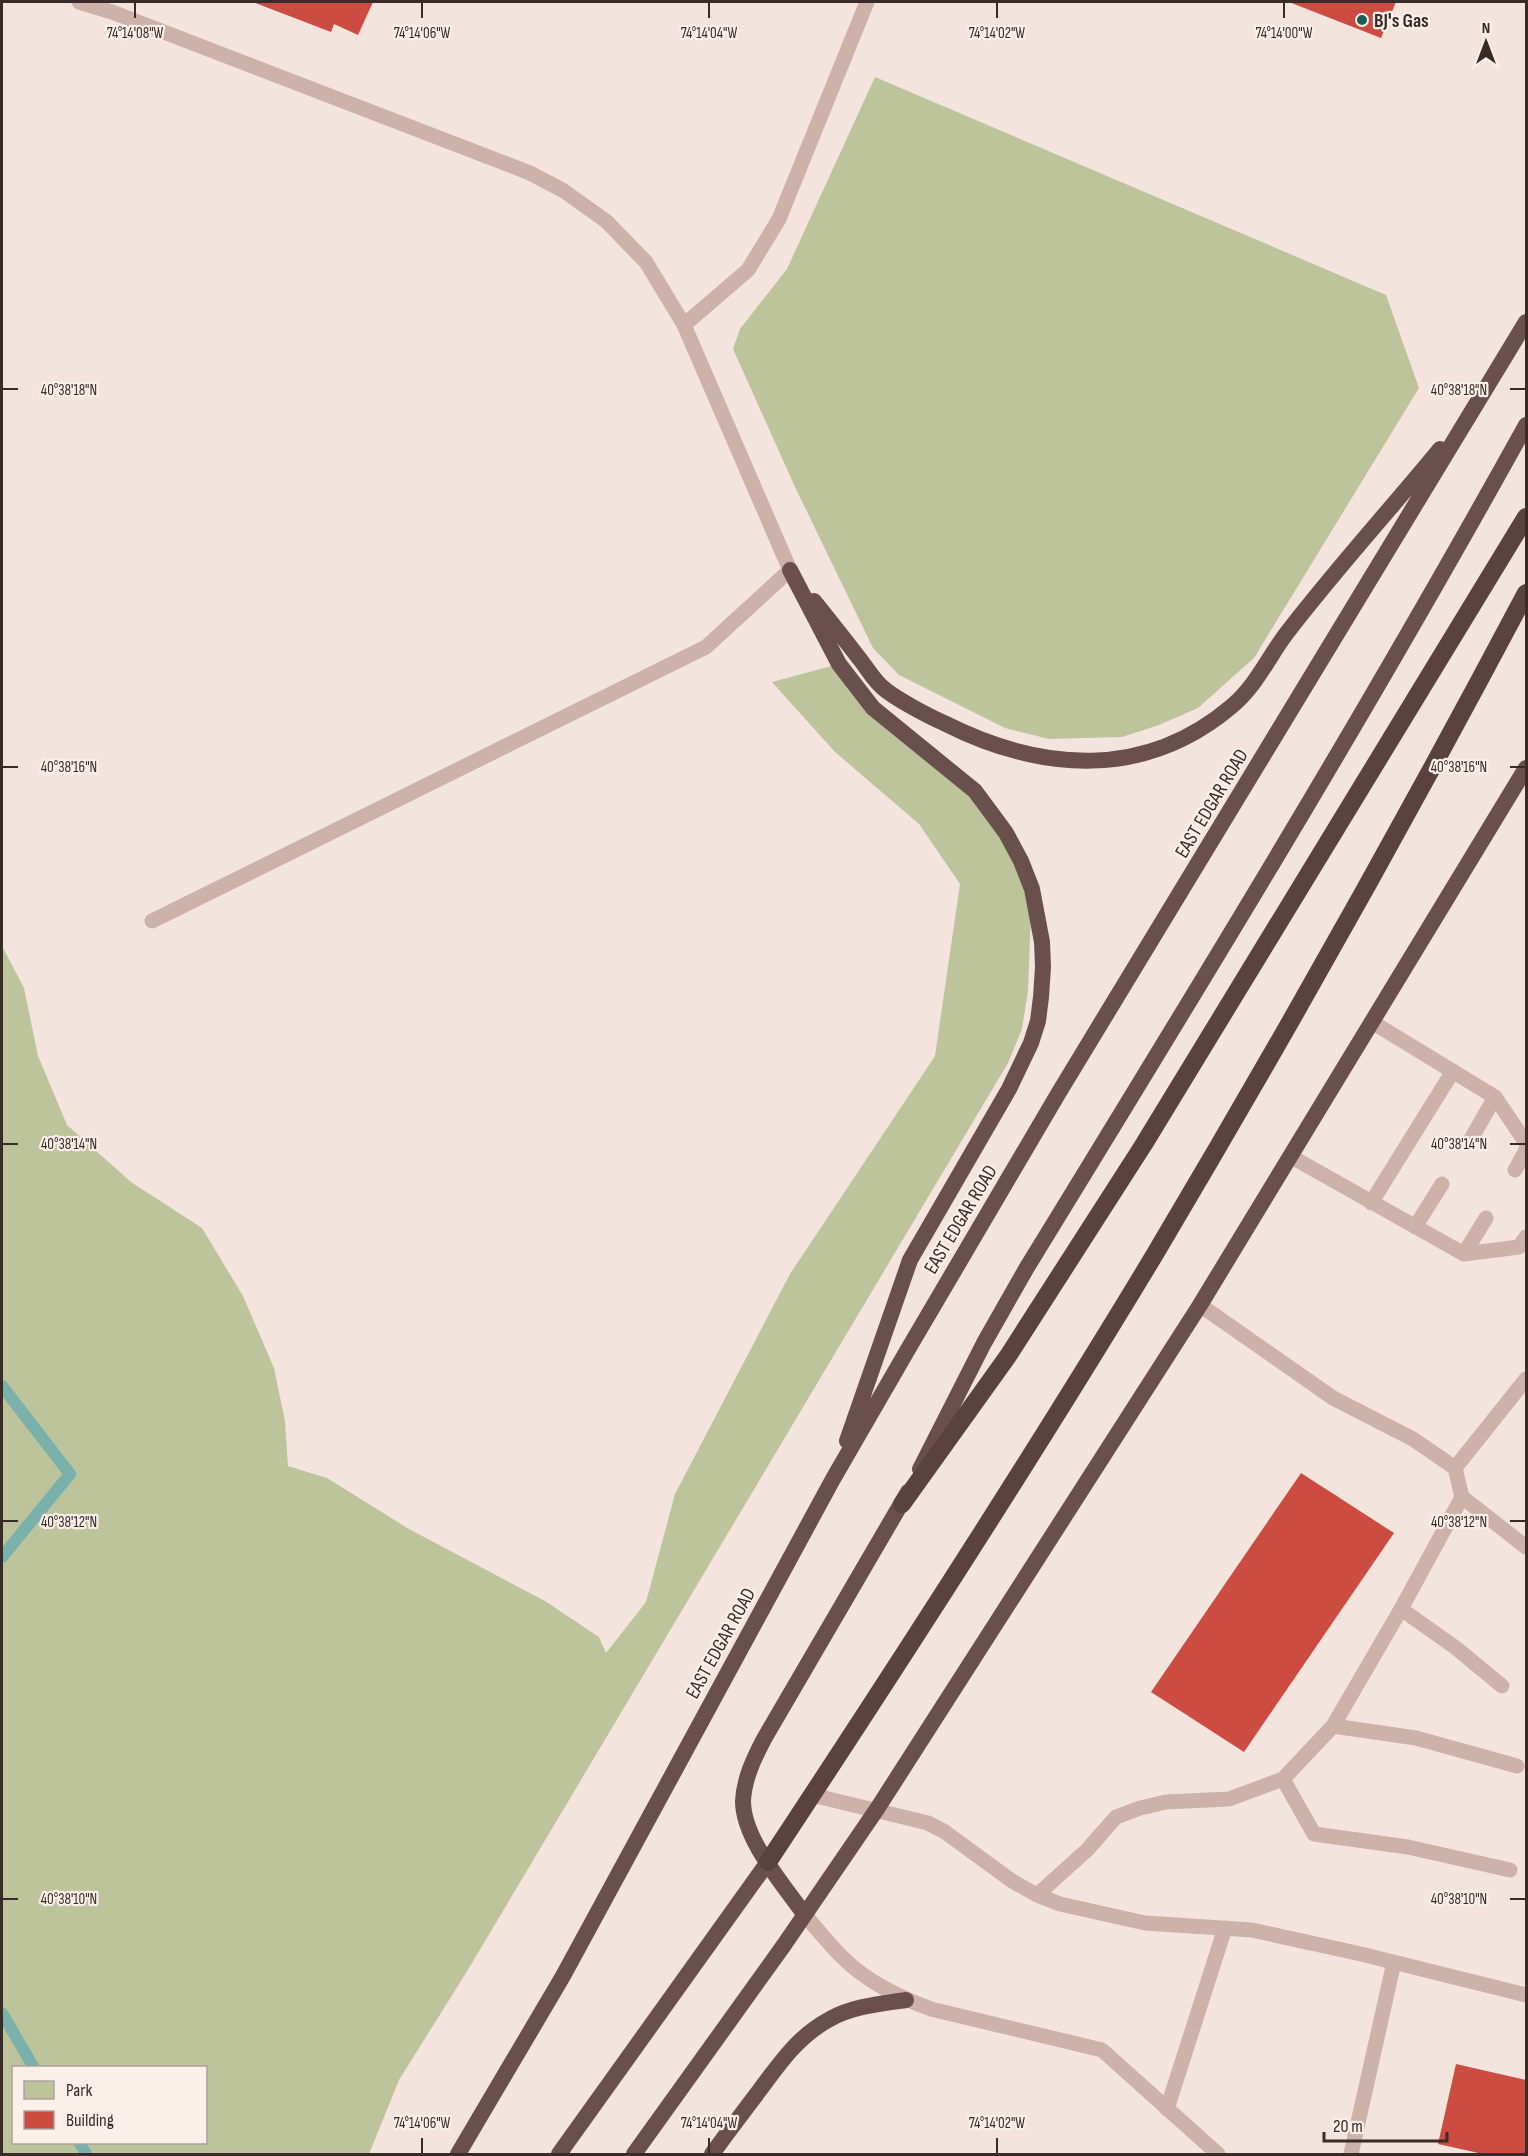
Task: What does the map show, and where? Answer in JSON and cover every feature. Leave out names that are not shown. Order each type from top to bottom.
[{"type":"highway","name":"EAST EDGAR ROAD","points":[[458,2154],[563,1976],[833,1479],[1058,1094],[1527,322]]},
{"type":"highway","points":[[790,570],[882,687],[931,717],[999,748],[1029,755],[1060,760],[1117,760],[1142,755],[1193,733],[1233,705],[1252,685],[1286,635],[1476,405]]},
{"type":"highway","points":[[902,1504],[984,1342],[1026,1269],[1302,813],[1527,425]]},
{"type":"highway","points":[[804,1914],[749,1831],[743,1799],[754,1760],[863,1567],[902,1504],[1008,1356],[1144,1144],[1527,517]]},
{"type":"highway","points":[[790,570],[839,664],[873,708],[975,791],[1006,833],[1021,861],[1032,889],[1042,942],[1043,967],[1038,1021],[1032,1043],[1009,1089],[910,1260],[833,1479]]},
{"type":"highway","points":[[560,2154],[768,1862],[989,1521],[1154,1256],[1358,899],[1527,593]]},
{"type":"highway","points":[[634,2154],[877,1809],[1200,1305],[1527,768]]},
{"type":"highway","points":[[712,2154],[795,2043],[831,2018],[854,2009],[906,2000]]},
{"type":"lane","points":[[79,2],[112,12],[530,173],[564,191],[606,220],[645,262],[684,325],[790,570],[706,647],[152,921]]},
{"type":"lane","points":[[684,325],[748,270],[779,219],[867,2]]},
{"type":"lane","points":[[1372,1022],[1495,1097],[1527,1143]]},
{"type":"lane","points":[[1371,1203],[1453,1071]]},
{"type":"lane","points":[[1471,1139],[1495,1097]]},
{"type":"lane","points":[[1515,1170],[1527,1150]]},
{"type":"lane","points":[[1290,1156],[1464,1254],[1519,1247],[1527,1237]]},
{"type":"lane","points":[[1415,1227],[1442,1184]]},
{"type":"lane","points":[[1464,1254],[1486,1218]]},
{"type":"lane","points":[[1200,1305],[1333,1398],[1413,1439],[1455,1468],[1462,1497],[1527,1546]]},
{"type":"lane","points":[[1455,1468],[1527,1379]]},
{"type":"lane","points":[[1037,1895],[1087,1850],[1116,1817],[1166,1802],[1229,1799],[1283,1779],[1333,1726],[1401,1609],[1462,1497]]},
{"type":"lane","points":[[1401,1609],[1456,1647],[1502,1686]]},
{"type":"lane","points":[[1333,1726],[1416,1738],[1517,1766]]},
{"type":"lane","points":[[1283,1779],[1314,1834],[1408,1846],[1510,1870]]},
{"type":"lane","points":[[812,1795],[877,1809],[936,1827],[1012,1881],[1037,1895],[1092,1912],[1145,1923],[1252,1930],[1527,1995]]},
{"type":"lane","points":[[804,1914],[842,1957],[855,1968],[906,2000],[931,2009],[1102,2050],[1218,2154]]},
{"type":"lane","points":[[1167,2109],[1225,1928]]},
{"type":"lane","points":[[1351,2154],[1394,1962]]},
{"type":"green space","points":[[875,77],[1386,295],[1419,388],[1254,658],[1198,708],[1159,725],[1122,737],[1049,739],[1005,728],[899,675],[873,648],[795,487],[733,349],[740,329],[787,269]]},
{"type":"green space","points":[[839,664],[873,708],[975,791],[1032,889],[1028,991],[1022,1029],[1008,1063],[466,1973],[399,2080],[369,2154],[2,2154],[2,946],[24,988],[38,1056],[67,1125],[131,1182],[202,1228],[243,1296],[274,1368],[285,1421],[288,1466],[327,1478],[409,1529],[545,1601],[599,1637],[606,1653],[646,1602],[675,1494],[790,1274],[935,1056],[960,884],[919,824],[835,752],[772,682]]},
{"type":"building","points":[[253,2],[373,2],[358,35],[334,24],[331,32]]},
{"type":"building","name":"BJ's Gas","points":[[1289,2],[1396,2],[1381,38]]},
{"type":"building","points":[[1301,1473],[1394,1533],[1244,1752],[1151,1692]]},
{"type":"building","points":[[1456,2064],[1526,2080],[1526,2154],[1483,2154],[1438,2144]]},
{"type":"waterway","points":[[2,1386],[70,1474],[2,1557]]},
{"type":"waterway","points":[[2,2013],[33,2066]]},
{"type":"waterway","points":[[80,2144],[86,2154]]},
{"type":"place","name":"BJ's Gas","points":[[1362,20]]}]
